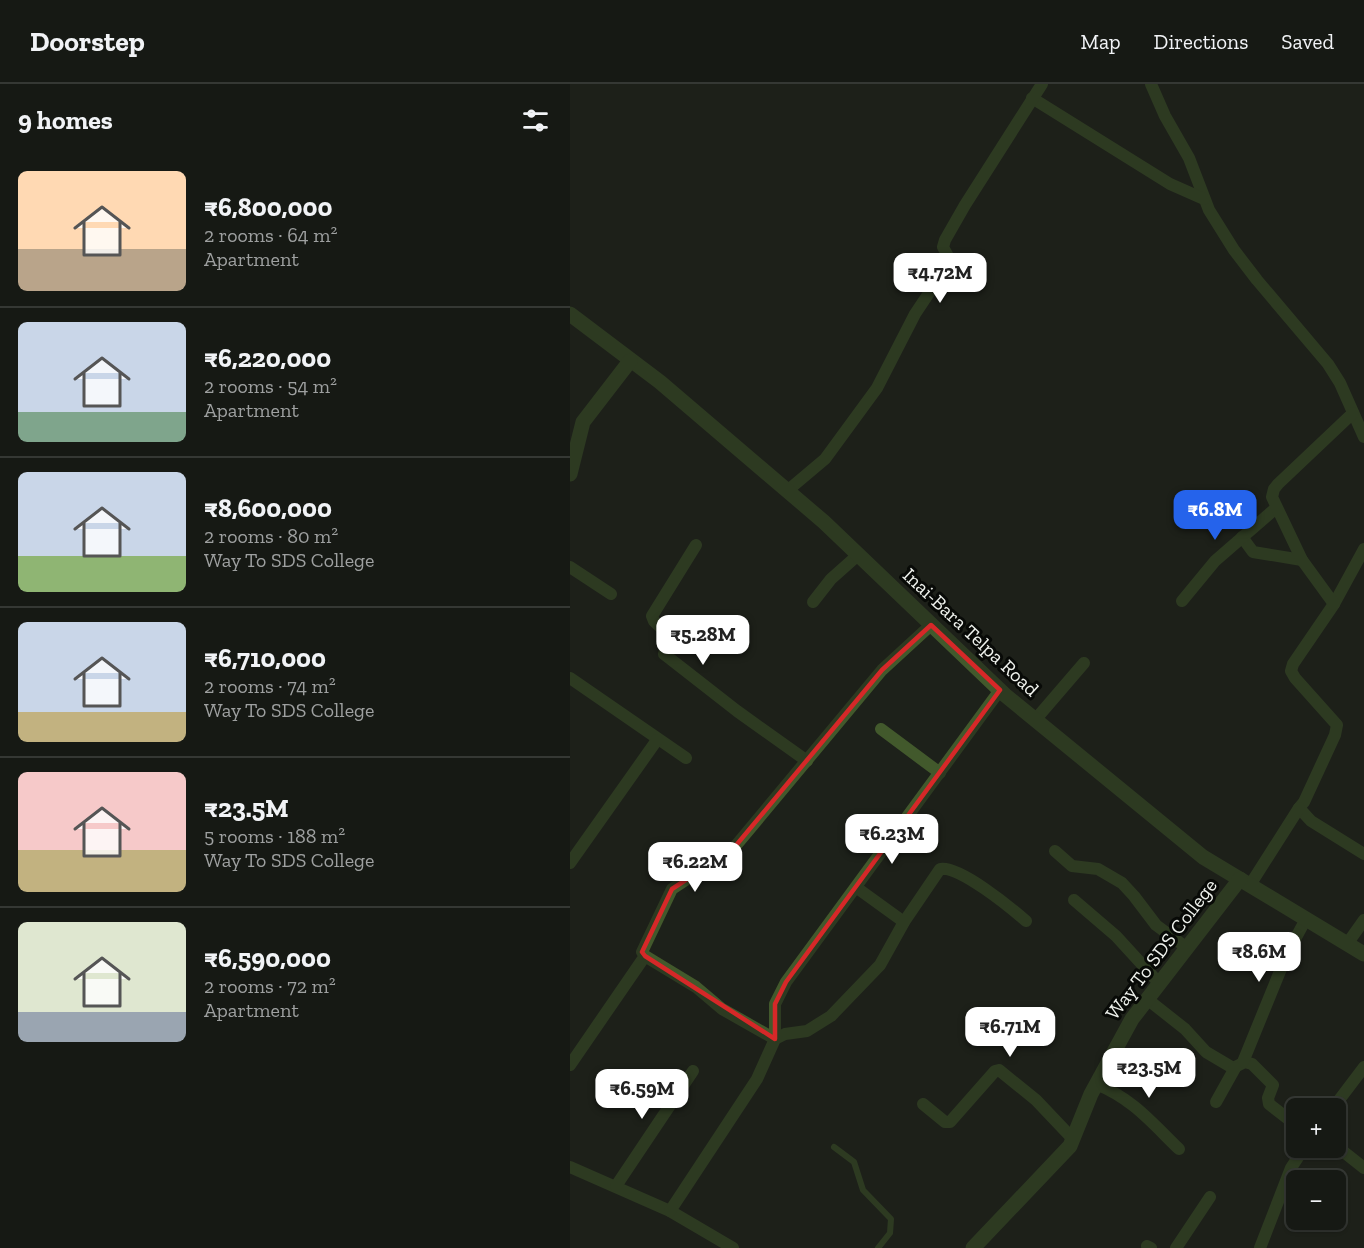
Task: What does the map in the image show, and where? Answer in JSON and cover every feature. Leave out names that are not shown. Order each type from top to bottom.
[{"type":"street","points":[[787,491],[825,459],[877,388],[915,314],[947,266],[949,258],[943,247],[945,240],[964,205],[1042,84]]},
{"type":"street","points":[[1151,84],[1165,116],[1189,158],[1204,199],[1234,250],[1328,364],[1340,383],[1364,437]]},
{"type":"street","points":[[1032,98],[1170,184],[1204,199]]},
{"type":"street","name":"Inai-Bara Telpa Road","points":[[570,314],[660,382],[858,555],[1000,690],[1203,857],[1364,954]]},
{"type":"street","points":[[570,474],[583,422],[630,361]]},
{"type":"street","points":[[1334,604],[1302,560],[1272,497],[1274,489],[1353,413]]},
{"type":"street","points":[[1182,601],[1215,561],[1276,508]]},
{"type":"street","points":[[1242,537],[1253,552],[1302,560]]},
{"type":"street","points":[[696,545],[652,616],[654,621],[670,636],[664,654],[736,711],[807,761]]},
{"type":"street","points":[[1245,882],[1304,802],[1335,735],[1337,725],[1295,678],[1292,668],[1334,604],[1364,549]]},
{"type":"street","points":[[813,602],[831,579],[858,555]]},
{"type":"street","points":[[570,567],[611,594]]},
{"type":"street","points":[[775,1039],[722,1009],[696,987],[642,952],[672,889],[733,849],[882,670],[931,625]]},
{"type":"street","points":[[1035,720],[1084,663]]},
{"type":"street","points":[[570,678],[686,758]]},
{"type":"street","points":[[670,1211],[757,1079],[775,1039],[774,1011],[780,994],[1000,690]]},
{"type":"street","points":[[881,729],[940,773]]},
{"type":"street","points":[[570,863],[657,740]]},
{"type":"street","points":[[1299,808],[1311,821],[1364,854]]},
{"type":"street","points":[[1055,851],[1072,866],[1098,869],[1122,883],[1156,925],[1187,948]]},
{"type":"street","points":[[775,1039],[784,1034],[807,1031],[831,1016],[880,965],[904,922],[937,872],[943,868],[989,891],[1026,921]]},
{"type":"street","name":"Way To SDS College","points":[[973,1248],[1061,1157],[1073,1139],[1096,1084],[1132,1019],[1187,948],[1245,882]]},
{"type":"street","points":[[857,888],[904,922]]},
{"type":"street","points":[[1074,900],[1116,936],[1159,983]]},
{"type":"street","points":[[1216,1102],[1239,1065],[1287,954],[1306,919]]},
{"type":"street","points":[[1347,944],[1364,920]]},
{"type":"street","points":[[570,1065],[645,956]]},
{"type":"street","points":[[1147,999],[1185,1029],[1206,1052],[1239,1065],[1250,1062],[1272,1083],[1269,1104],[1286,1117]]},
{"type":"street","points":[[1341,1098],[1364,1067]]},
{"type":"street","points":[[923,1104],[945,1122],[950,1122],[995,1071],[999,1070],[1030,1095],[1073,1139]]},
{"type":"street","points":[[616,1186],[693,1071]]},
{"type":"street","points":[[1096,1084],[1130,1101],[1179,1149]]},
{"type":"street","points":[[1346,1154],[1364,1168]]},
{"type":"street","points":[[1260,1248],[1291,1168],[1298,1158]]},
{"type":"street","points":[[570,1167],[670,1211],[733,1248]]},
{"type":"street","points":[[1176,1248],[1210,1197]]},
{"type":"lane","points":[[834,1147],[854,1162],[863,1190],[891,1219],[890,1233],[878,1248]]},
{"type":"highlighted area","points":[[931,625],[1000,690],[786,982],[775,1004],[775,1039],[642,952],[672,889],[733,849],[882,670]]}]
